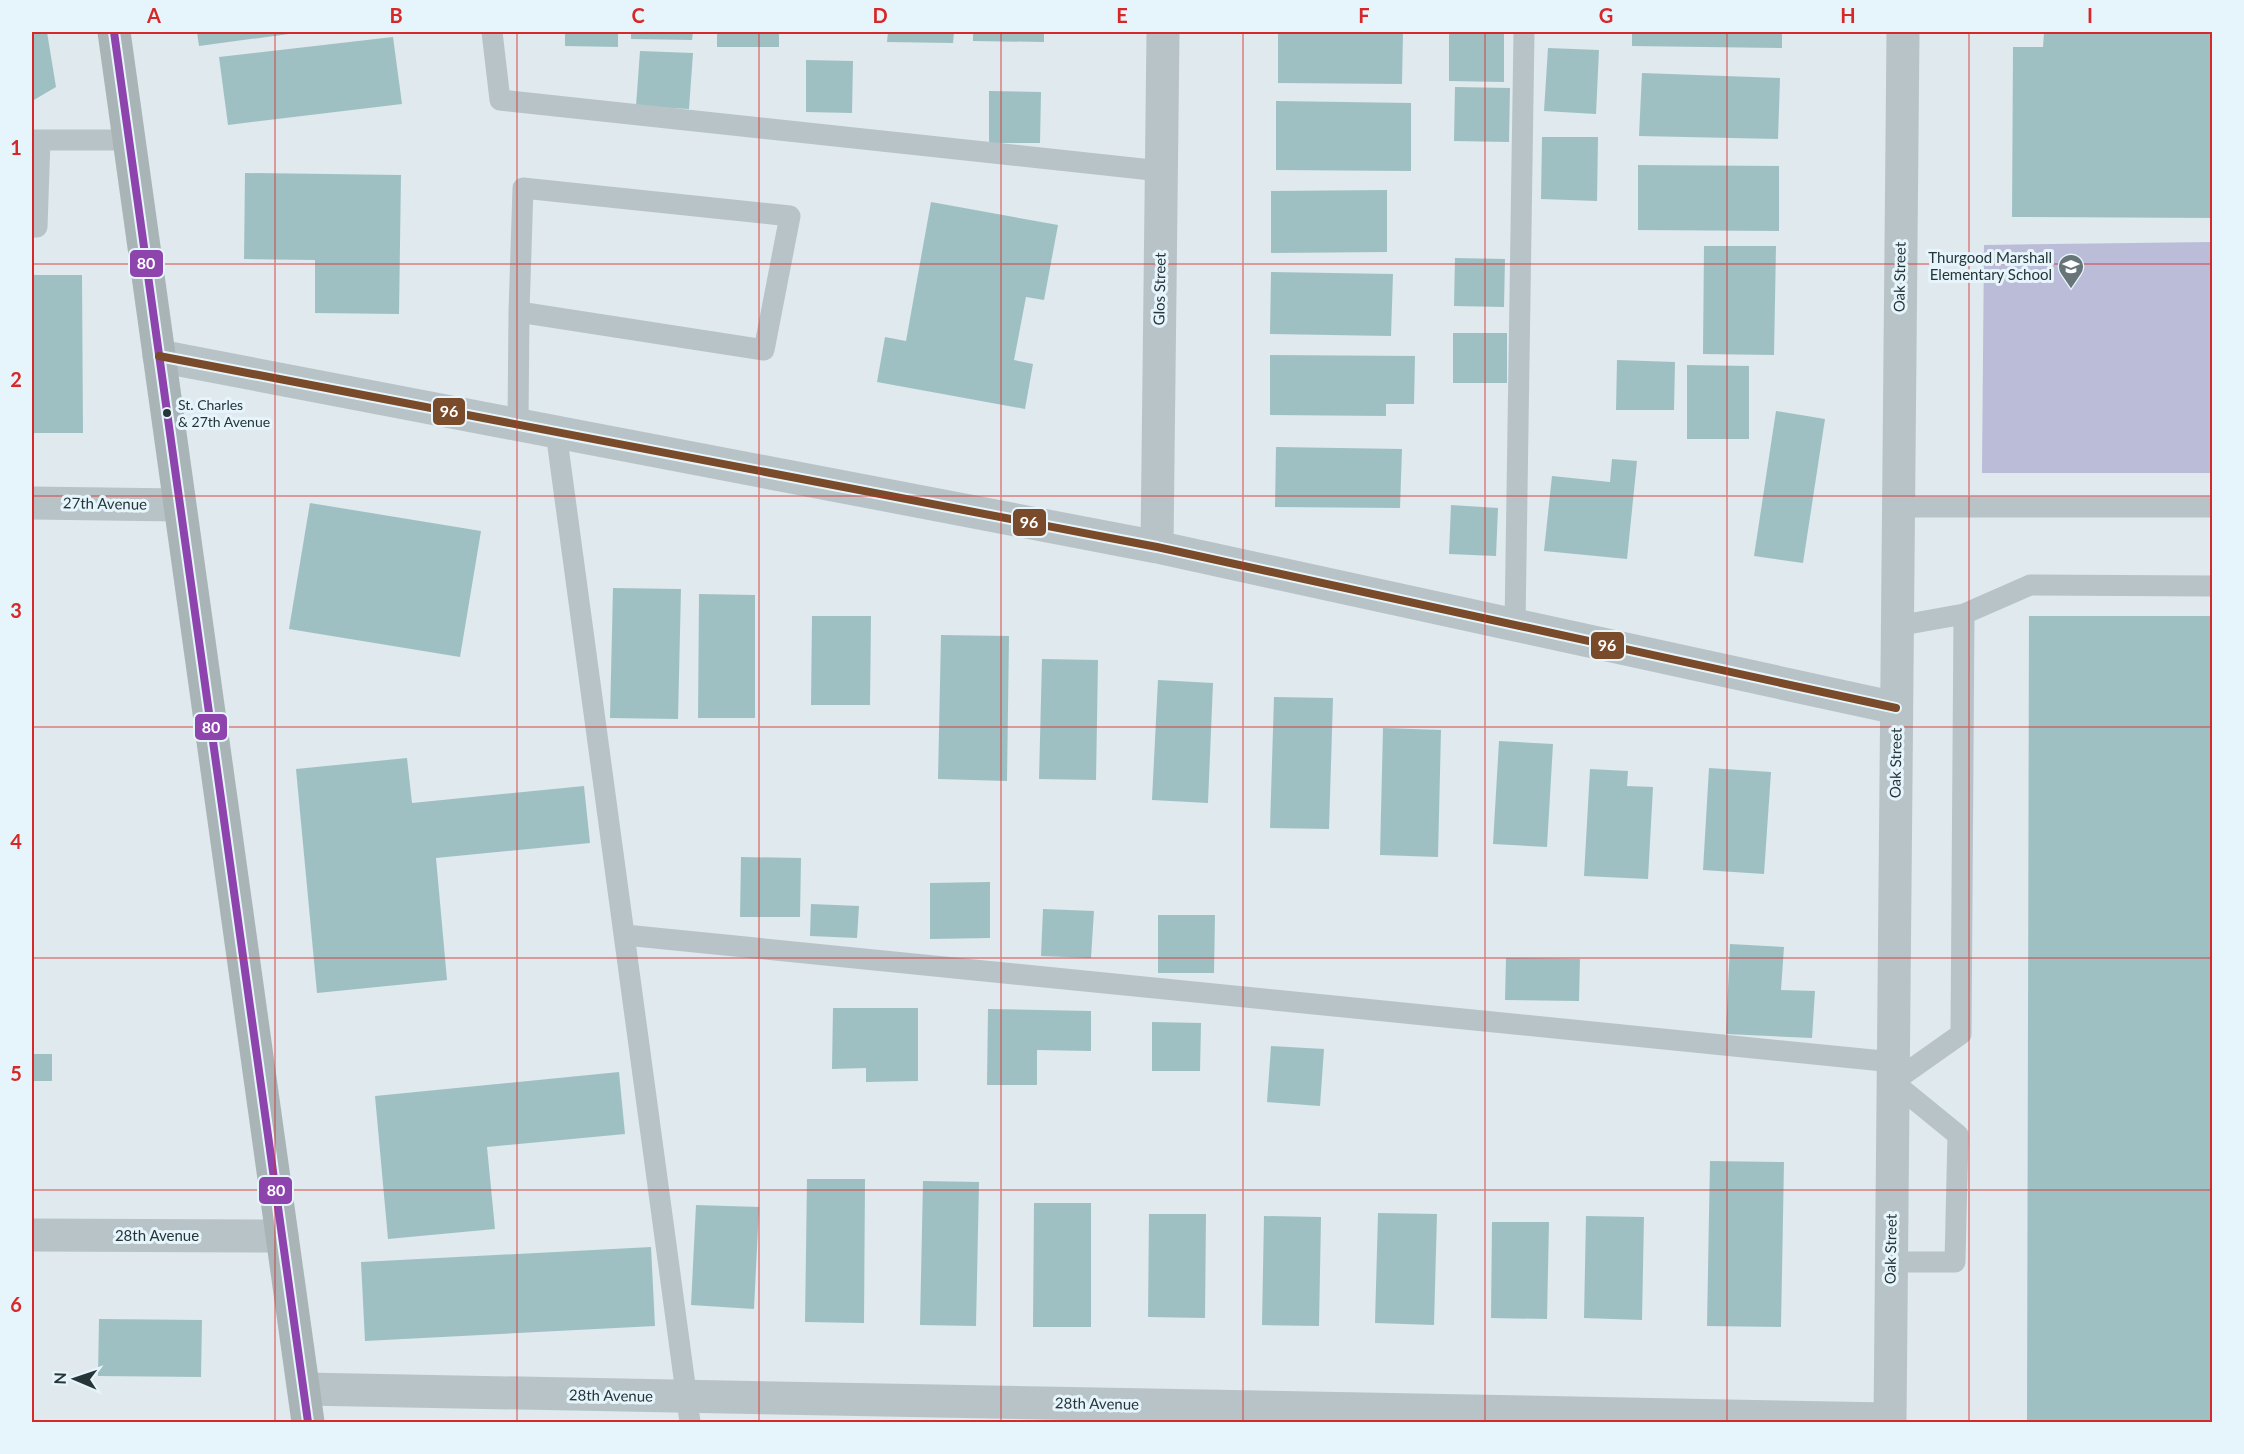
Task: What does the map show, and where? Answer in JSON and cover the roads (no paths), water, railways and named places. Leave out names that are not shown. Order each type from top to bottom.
[{"type":"main road","points":[[114,32],[308,1422]]},
{"type":"street","name":"Glos Street","points":[[1157,547],[1163,32]]},
{"type":"street","name":"Oak Street","points":[[1890,1421],[1903,32]]},
{"type":"street","points":[[159,356],[1157,547],[1896,708]]},
{"type":"street","name":"27th Avenue","points":[[32,503],[179,505]]},
{"type":"street","name":"28th Avenue","points":[[32,1235],[282,1236]]},
{"type":"street","name":"28th Avenue","points":[[304,1389],[688,1410],[1890,1421]]},
{"type":"lane","points":[[492,32],[500,100],[1161,171]]},
{"type":"lane","points":[[1515,625],[1524,32]]},
{"type":"lane","points":[[32,227],[38,227],[36,140],[129,140]]},
{"type":"lane","points":[[518,423],[519,312],[523,188],[790,216],[764,350],[519,312]]},
{"type":"lane","points":[[556,432],[688,1410]]},
{"type":"lane","points":[[1898,507],[2212,507]]},
{"type":"lane","points":[[1897,626],[1964,614],[2030,585],[2212,586]]},
{"type":"lane","points":[[624,935],[1893,1072],[1961,1034],[1964,614]]},
{"type":"lane","points":[[1891,1262],[1955,1262],[1958,1135],[1893,1072]]},
{"type":"place","name":"Thurgood Marshall Elementary School","points":[[2071,290]]},
{"type":"place","name":"St. Charles & 27th Avenue","points":[[167,413]]}]
